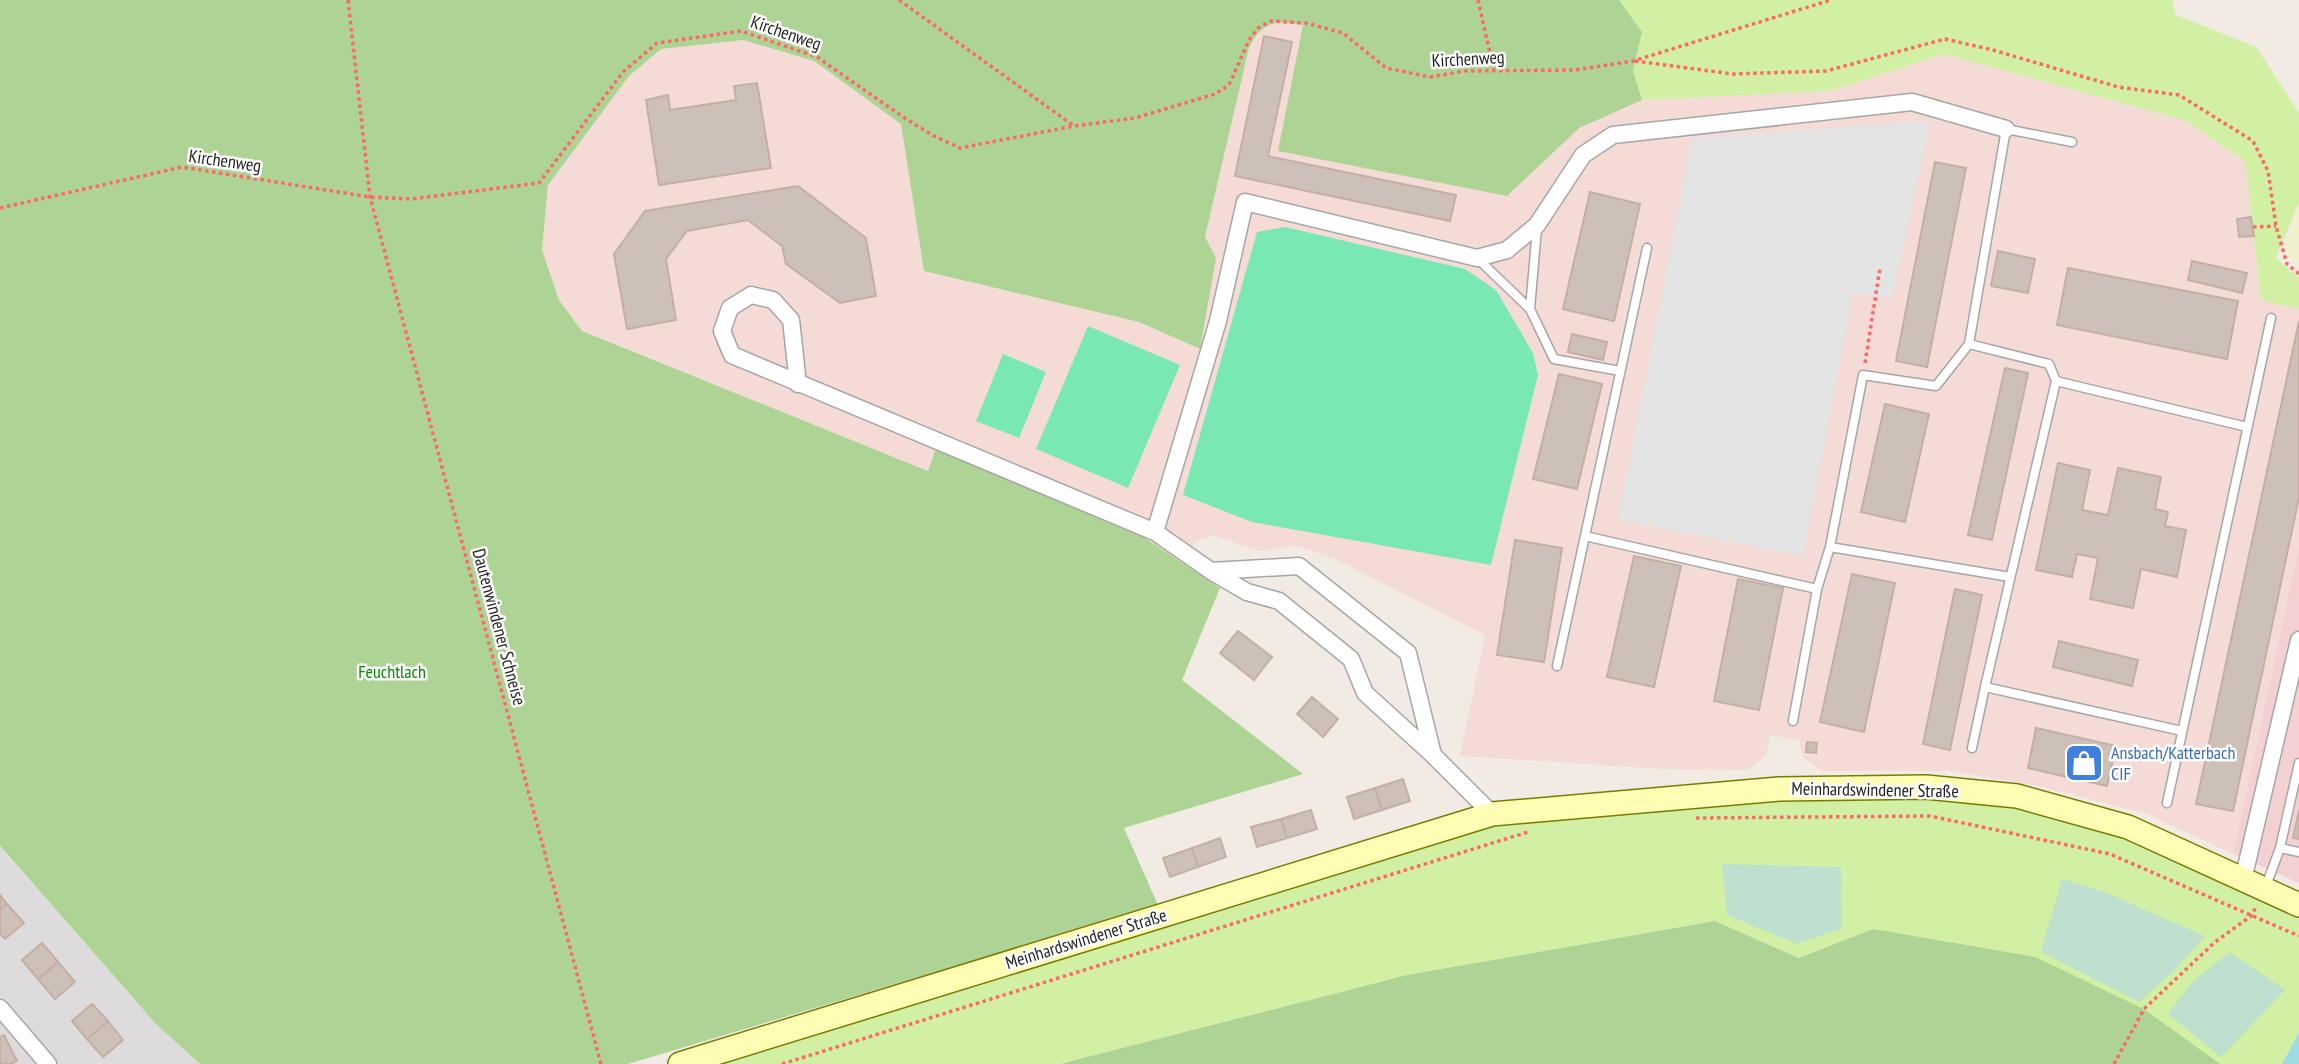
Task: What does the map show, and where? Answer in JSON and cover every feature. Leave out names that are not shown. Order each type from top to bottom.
[{"type":"street","points":[[1155,532],[1218,321],[1245,202],[1477,258],[1507,250],[1537,225],[1583,155],[1613,135],[1912,102],[2006,130]]},
{"type":"street","points":[[798,384],[790,320],[773,300],[751,296],[730,308],[722,331],[732,355],[798,384],[1155,532],[1247,592],[1279,601],[1351,659],[1365,693],[1492,814]]},
{"type":"street","points":[[1211,571],[1300,566],[1408,653],[1433,755]]},
{"type":"street","points":[[2243,880],[2299,640]]},
{"type":"street","name":"Meinhardswindener Straße","points":[[680,1064],[1492,814],[1779,789],[1926,787],[2017,796],[2128,827],[2299,905]]},
{"type":"street","points":[[0,1008],[48,1064]]},
{"type":"lane","points":[[1793,721],[1817,589],[1830,547],[1863,376],[1936,386],[1969,344],[2006,130],[2072,142]]},
{"type":"lane","points":[[1530,309],[1537,225]]},
{"type":"lane","points":[[1557,666],[1647,248]]},
{"type":"lane","points":[[1477,258],[1530,309],[1554,359],[1620,371]]},
{"type":"lane","points":[[2167,803],[2271,318]]},
{"type":"lane","points":[[1969,344],[2049,364],[2056,381],[1972,748]]},
{"type":"lane","points":[[2056,381],[2247,427]]},
{"type":"lane","points":[[1585,536],[1817,589]]},
{"type":"lane","points":[[1830,547],[2010,577]]},
{"type":"lane","points":[[1985,687],[2182,731]]},
{"type":"lane","points":[[2265,890],[2280,848],[2299,763]]},
{"type":"lane","points":[[2280,848],[2299,852]]},
{"type":"path","name":"Dautenwindener Schneise","points":[[348,0],[370,197],[601,1064]]},
{"type":"path","points":[[899,0],[1074,126]]},
{"type":"path","points":[[1478,0],[1494,71]]},
{"type":"path","points":[[1633,61],[1831,0]]},
{"type":"path","name":"Kirchenweg","points":[[0,208],[182,167],[370,197],[411,199],[539,183],[623,72],[657,43],[741,31],[817,57],[906,119],[960,148],[1074,126],[1135,118],[1215,94],[1229,85],[1243,50],[1258,28],[1280,20],[1306,23],[1343,33],[1386,68],[1430,77],[1465,71],[1575,70],[1633,61]]},
{"type":"path","points":[[1633,61],[1733,74],[1826,71],[1945,39],[1993,50],[2118,87],[2179,95],[2253,141],[2269,171],[2276,226],[2287,264],[2299,274]]},
{"type":"path","points":[[2253,227],[2276,226]]},
{"type":"path","points":[[1863,376],[1880,268]]},
{"type":"path","points":[[1683,818],[1930,816],[2110,855],[2299,936]]},
{"type":"path","points":[[782,1064],[1530,831]]},
{"type":"path","points":[[2114,1064],[2144,1009],[2215,942],[2250,916]]},
{"type":"shaded area","points":[[1281,22],[1303,24],[1480,74],[1642,100],[1830,91],[1944,54],[2184,120],[2245,161],[2261,300],[2299,309],[2299,545],[2233,854],[2147,814],[2039,786],[1949,771],[1821,771],[1803,757],[1799,740],[1770,735],[1766,756],[1747,770],[1663,769],[1460,756],[1485,635],[1340,561],[1298,546],[1258,551],[1214,535],[1195,542],[1181,561],[1142,536],[936,448],[928,471],[582,331],[559,300],[542,250],[548,185],[629,76],[661,48],[743,40],[814,61],[901,124],[924,271],[1139,322],[1200,349],[1216,258],[1205,237],[1249,48],[1263,27]]},
{"type":"shaded area","points":[[1930,121],[1892,299],[1853,292],[1803,556],[1618,520],[1692,138]]},
{"type":"shaded area","points":[[2299,545],[2299,883],[2233,854]]},
{"type":"shaded area","points":[[0,847],[156,1024],[200,1064],[0,1064]]},
{"type":"green space","name":"Feuchtlach","points":[[0,0],[1619,0],[1642,32],[1633,71],[1642,100],[1579,128],[1507,196],[1278,151],[1303,25],[1271,24],[1259,32],[1249,48],[1205,237],[1216,258],[1200,349],[1139,322],[924,271],[901,124],[814,61],[743,40],[661,49],[629,76],[548,185],[542,250],[559,300],[582,331],[928,471],[936,448],[1142,536],[1220,588],[1182,680],[1303,774],[1124,828],[1158,905],[628,1064],[200,1064],[156,1024],[0,846]]},
{"type":"green space","points":[[1619,0],[2172,0],[2176,15],[2256,47],[2299,113],[2299,202],[2276,258],[2299,278],[2299,309],[2261,300],[2245,161],[2184,120],[1944,54],[1830,91],[1642,100],[1633,71],[1642,32]]},
{"type":"green space","points":[[2299,208],[2299,265],[2283,250]]},
{"type":"green space","points":[[1285,227],[1465,269],[1496,290],[1533,353],[1538,375],[1491,565],[1252,522],[1183,495],[1257,232]]},
{"type":"green space","points":[[1088,326],[1180,365],[1128,488],[1036,449]]},
{"type":"green space","points":[[1003,354],[1046,372],[1019,438],[976,421]]},
{"type":"green space","points":[[1924,792],[2011,806],[2112,833],[2299,919],[2299,1032],[2282,1064],[2220,1064],[2144,1009],[1873,929],[1799,958],[1715,921],[1407,975],[1060,1064],[711,1064],[1498,820],[1784,793]]},
{"type":"green space","points":[[1722,864],[1841,867],[1842,928],[1797,944],[1727,915]]},
{"type":"green space","points":[[2062,879],[2102,891],[2205,936],[2175,970],[2139,1002],[2041,952]]},
{"type":"green space","points":[[1715,921],[1799,958],[1873,929],[2035,957],[2144,1009],[2220,1064],[1060,1064],[1407,975]]},
{"type":"green space","points":[[2230,952],[2285,990],[2221,1057],[2168,1014],[2192,982]]},
{"type":"water","points":[[2299,1032],[2299,1064],[2282,1064]]},
{"type":"building","points":[[1264,36],[1292,42],[1268,156],[1456,195],[1450,221],[1235,176]]},
{"type":"building","points":[[757,83],[771,168],[659,185],[646,100],[668,95],[670,110],[736,100],[734,86]]},
{"type":"building","points":[[1935,162],[1966,168],[1927,367],[1896,361]]},
{"type":"building","points":[[798,186],[866,238],[876,296],[840,303],[786,264],[782,246],[748,220],[687,231],[666,259],[676,320],[627,329],[614,254],[645,211]]},
{"type":"building","points":[[1590,192],[1640,204],[1614,321],[1563,309]]},
{"type":"building","points":[[2251,217],[2254,236],[2239,237],[2237,219]]},
{"type":"building","points":[[1998,251],[2035,259],[2028,293],[1991,286]]},
{"type":"building","points":[[2192,261],[2247,273],[2242,293],[2188,280]]},
{"type":"building","points":[[2068,268],[2238,301],[2227,359],[2057,325]]},
{"type":"building","points":[[2299,321],[2299,497],[2233,811],[2196,804]]},
{"type":"building","points":[[1572,334],[1607,342],[1603,360],[1568,352]]},
{"type":"building","points":[[2005,368],[2028,373],[1992,540],[1968,535]]},
{"type":"building","points":[[1559,374],[1602,384],[1577,489],[1533,479]]},
{"type":"building","points":[[1885,404],[1929,414],[1905,522],[1861,512]]},
{"type":"building","points":[[2058,463],[2090,470],[2082,510],[2108,515],[2118,468],[2161,477],[2155,509],[2168,512],[2165,526],[2186,530],[2177,577],[2141,569],[2133,608],[2090,599],[2098,558],[2077,554],[2072,577],[2036,570]]},
{"type":"building","points":[[1515,540],[1562,548],[1544,662],[1497,655]]},
{"type":"building","points":[[1634,556],[1681,566],[1654,687],[1607,677]]},
{"type":"building","points":[[1852,574],[1895,583],[1864,732],[1820,722]]},
{"type":"building","points":[[1738,579],[1783,588],[1759,710],[1714,701]]},
{"type":"building","points":[[1955,589],[1982,595],[1950,750],[1923,744]]},
{"type":"building","points":[[1238,631],[1272,657],[1254,680],[1220,653]]},
{"type":"building","points":[[2059,641],[2138,660],[2132,686],[2053,667]]},
{"type":"building","points":[[1312,697],[1338,719],[1323,737],[1297,714]]},
{"type":"building","points":[[2036,728],[2116,746],[2107,786],[2028,768]]},
{"type":"building","points":[[1807,742],[1817,743],[1816,753],[1806,752]]},
{"type":"building","points":[[1403,779],[1410,801],[1382,810],[1375,788]]},
{"type":"building","points":[[1375,788],[1382,810],[1354,819],[1347,797]]},
{"type":"building","points":[[1311,810],[1317,829],[1287,838],[1281,819]]},
{"type":"building","points":[[2299,810],[2299,839],[2293,838]]},
{"type":"building","points":[[1281,819],[1287,838],[1257,847],[1251,827]]},
{"type":"building","points":[[1220,838],[1226,857],[1198,867],[1192,848]]},
{"type":"building","points":[[1192,848],[1198,867],[1170,877],[1163,858]]},
{"type":"building","points":[[0,895],[7,904],[0,910]]},
{"type":"building","points":[[7,904],[24,923],[5,939],[0,934],[0,910]]},
{"type":"building","points":[[42,943],[58,962],[38,979],[22,960]]},
{"type":"building","points":[[58,962],[75,982],[55,999],[38,979]]},
{"type":"building","points":[[92,1004],[108,1021],[87,1039],[72,1021]]},
{"type":"building","points":[[108,1021],[123,1040],[103,1057],[87,1039]]},
{"type":"building","points":[[4,1035],[17,1061],[11,1064],[0,1064],[0,1037]]},
{"type":"place","name":"Ansbach/Katterbach CIF","points":[[2084,763]]}]
